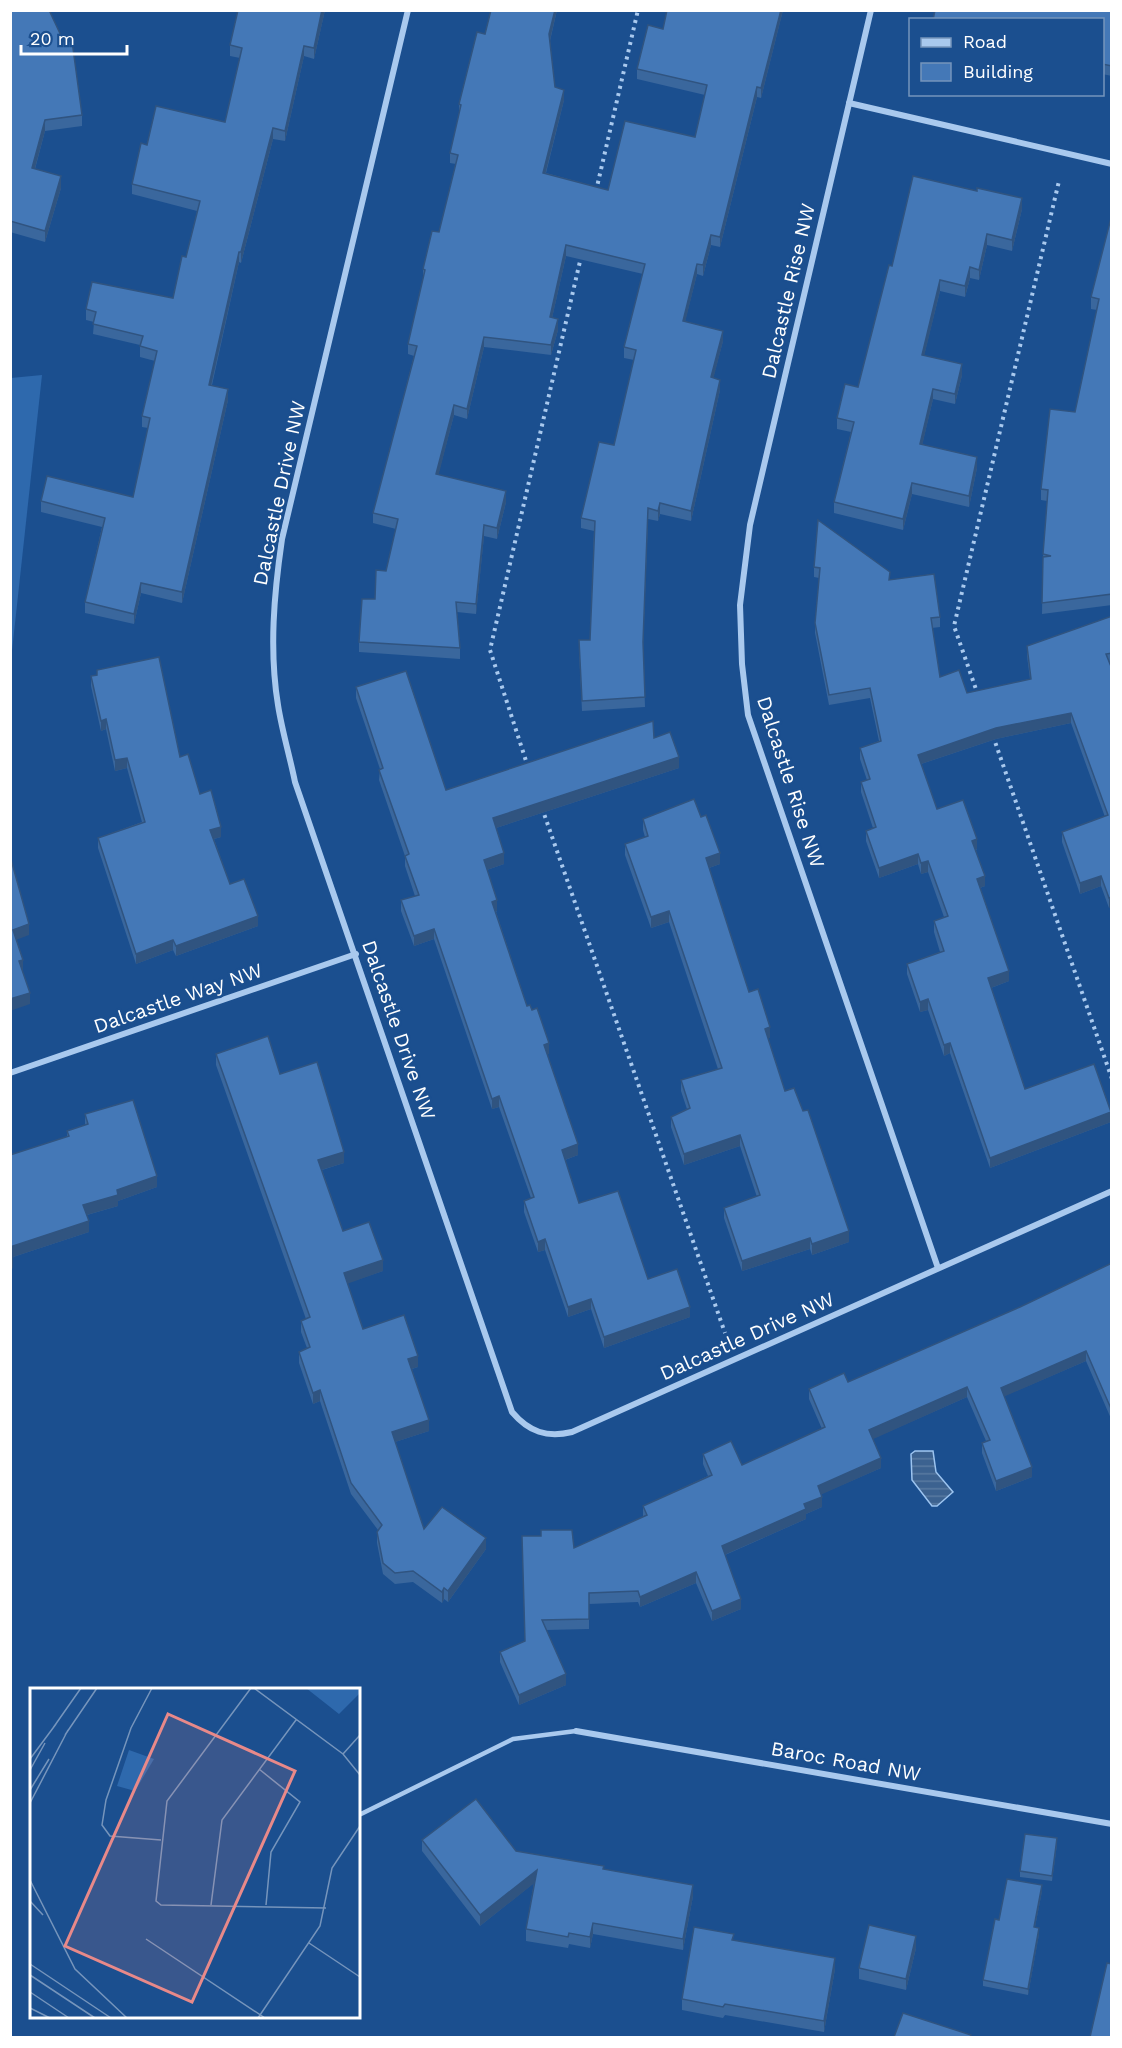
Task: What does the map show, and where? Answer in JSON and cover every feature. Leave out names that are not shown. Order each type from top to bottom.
[{"type":"street","name":"Dalcastle Drive NW","points":[[408,10],[282,539],[274,597],[273,644],[278,704],[295,782],[356,954],[506,1397],[517,1418],[535,1431],[554,1435],[572,1432],[1112,1191]]},
{"type":"street","name":"Dalcastle Rise NW","points":[[871,10],[750,525],[740,605],[742,664],[748,715],[938,1268]]},
{"type":"street","points":[[849,103],[1112,164]]},
{"type":"street","name":"Dalcastle Way NW","points":[[10,1073],[356,954]]},
{"type":"street","name":"Baroc Road NW","points":[[576,1731],[1112,1824]]},
{"type":"lane","points":[[360,1814],[513,1738],[576,1731]]},
{"type":"path","points":[[594,201],[638,10]]},
{"type":"path","points":[[981,703],[954,626],[1059,181]]},
{"type":"path","points":[[529,771],[490,650],[583,247]]},
{"type":"path","points":[[989,725],[1112,1079]]},
{"type":"path","points":[[541,805],[725,1333]]},
{"type":"shaded area","points":[[42,375],[11,660],[11,378]]},
{"type":"shaded area","points":[[915,1451],[933,1451],[936,1472],[953,1492],[937,1506],[932,1506],[912,1480],[911,1454]]},
{"type":"building","points":[[10,10],[49,10],[64,42],[72,41],[82,115],[45,120],[32,168],[61,176],[45,231],[10,221]]},
{"type":"building","points":[[238,10],[322,10],[314,48],[304,46],[285,131],[273,128],[241,252],[239,252],[209,385],[228,389],[182,592],[141,583],[134,614],[85,602],[105,518],[41,501],[47,476],[133,497],[150,418],[142,416],[157,351],[140,346],[143,336],[93,324],[96,312],[86,309],[92,282],[173,298],[182,256],[186,257],[200,201],[132,184],[141,143],[147,145],[156,106],[225,122],[242,48],[230,45]]},
{"type":"building","points":[[491,10],[555,10],[549,34],[555,87],[564,90],[543,173],[608,190],[625,121],[695,137],[707,85],[637,69],[648,25],[663,29],[667,10],[781,10],[761,88],[757,87],[720,237],[711,235],[703,265],[697,264],[683,321],[723,331],[711,377],[720,380],[691,511],[660,503],[658,511],[648,508],[643,642],[645,697],[582,701],[579,640],[590,640],[595,521],[581,518],[599,442],[614,445],[636,350],[624,347],[645,264],[566,245],[550,317],[558,319],[551,345],[484,337],[467,409],[454,405],[436,474],[506,491],[497,528],[484,525],[476,604],[456,602],[460,648],[359,642],[362,599],[375,599],[376,570],[386,571],[398,519],[373,513],[417,346],[408,344],[425,270],[423,269],[432,231],[439,232],[458,155],[450,153],[461,105],[459,104],[477,32],[485,34]]},
{"type":"building","points":[[935,10],[1112,10],[1112,66],[1104,64],[1104,18],[933,18]]},
{"type":"building","points":[[913,176],[977,191],[977,188],[1022,198],[1012,240],[987,234],[979,270],[970,267],[965,286],[940,280],[922,355],[962,364],[955,394],[933,389],[920,444],[977,457],[969,496],[912,483],[903,519],[834,502],[854,422],[837,418],[845,384],[858,387],[889,265],[892,266]]},
{"type":"building","points":[[1112,218],[1112,594],[1042,603],[1043,557],[1051,556],[1043,554],[1048,490],[1041,489],[1050,409],[1075,412],[1099,299],[1091,297]]},
{"type":"building","points":[[818,520],[890,572],[889,580],[934,574],[940,617],[931,618],[940,677],[959,670],[967,693],[1031,679],[1027,646],[1112,616],[1112,653],[1106,654],[1112,669],[1112,897],[1109,898],[1101,876],[1080,883],[1062,832],[1108,815],[1071,713],[996,728],[918,755],[937,809],[963,800],[977,839],[972,841],[985,876],[977,879],[1009,971],[988,978],[1025,1089],[1094,1064],[1111,1112],[990,1158],[950,1043],[944,1045],[928,999],[920,1002],[907,964],[944,951],[934,921],[948,916],[928,861],[921,863],[918,854],[879,868],[866,831],[876,827],[861,782],[870,779],[860,748],[881,741],[870,688],[829,695],[815,623],[820,568],[814,567]]},
{"type":"building","points":[[159,657],[180,757],[188,754],[200,794],[211,790],[221,827],[210,830],[230,884],[244,879],[258,916],[176,946],[173,940],[136,954],[98,838],[145,822],[127,758],[115,760],[106,719],[101,721],[91,676],[97,675],[97,670]]},
{"type":"building","points":[[406,671],[446,790],[653,721],[654,738],[670,732],[679,757],[493,818],[504,853],[484,860],[497,900],[492,902],[527,1006],[530,1005],[532,1010],[537,1008],[549,1043],[544,1045],[578,1144],[562,1150],[579,1203],[618,1191],[648,1279],[677,1269],[690,1307],[604,1337],[591,1299],[568,1307],[545,1239],[538,1242],[524,1201],[534,1197],[499,1096],[492,1099],[434,929],[414,936],[401,900],[419,895],[405,856],[409,854],[379,770],[383,768],[356,687]]},
{"type":"building","points":[[694,799],[701,817],[706,815],[720,853],[706,858],[749,992],[758,989],[770,1027],[765,1029],[785,1091],[794,1088],[803,1111],[808,1110],[849,1231],[812,1244],[810,1238],[742,1261],[724,1208],[760,1195],[740,1135],[684,1154],[671,1117],[690,1108],[681,1080],[722,1068],[669,911],[651,917],[625,844],[648,836],[643,819]]},
{"type":"building","points":[[10,856],[29,924],[13,930],[23,960],[19,961],[30,993],[10,999]]},
{"type":"building","points":[[268,1036],[280,1074],[317,1062],[344,1152],[318,1160],[343,1231],[369,1222],[383,1260],[344,1273],[363,1329],[404,1315],[418,1356],[408,1359],[429,1420],[392,1432],[424,1529],[442,1507],[486,1538],[448,1591],[444,1588],[442,1592],[413,1571],[395,1573],[383,1563],[377,1532],[382,1525],[351,1483],[320,1390],[313,1393],[299,1352],[310,1347],[301,1321],[310,1317],[216,1054]]},
{"type":"building","points":[[133,1100],[157,1176],[117,1190],[118,1195],[83,1205],[89,1221],[10,1247],[10,1155],[69,1136],[67,1131],[88,1124],[85,1114]]},
{"type":"building","points":[[1112,1263],[1112,1411],[1086,1351],[1001,1388],[1032,1467],[996,1481],[982,1443],[990,1440],[967,1387],[869,1430],[881,1458],[818,1486],[822,1497],[804,1504],[806,1509],[722,1546],[741,1599],[712,1611],[696,1572],[640,1597],[638,1591],[589,1593],[589,1619],[542,1620],[566,1674],[519,1695],[500,1652],[525,1641],[522,1536],[541,1536],[541,1530],[572,1530],[574,1548],[647,1515],[643,1506],[712,1475],[703,1454],[731,1441],[742,1465],[825,1427],[809,1389],[844,1373],[848,1382],[1020,1307]]},
{"type":"building","points":[[476,1799],[516,1851],[604,1866],[603,1869],[693,1885],[683,1939],[593,1923],[590,1937],[569,1933],[568,1937],[526,1929],[537,1870],[480,1915],[422,1840]]},
{"type":"building","points":[[1025,1834],[1057,1838],[1052,1876],[1020,1871]]},
{"type":"building","points":[[1007,1879],[1042,1885],[1034,1927],[1039,1928],[1028,1989],[983,1980],[995,1919],[999,1920]]},
{"type":"building","points":[[869,1925],[916,1936],[906,1979],[859,1968]]},
{"type":"building","points":[[694,1927],[734,1934],[732,1940],[835,1958],[824,2021],[682,1999]]},
{"type":"building","points":[[1107,1963],[1112,1964],[1112,2037],[1090,2037]]},
{"type":"building","points":[[903,2013],[971,2035],[970,2037],[894,2037]]}]
